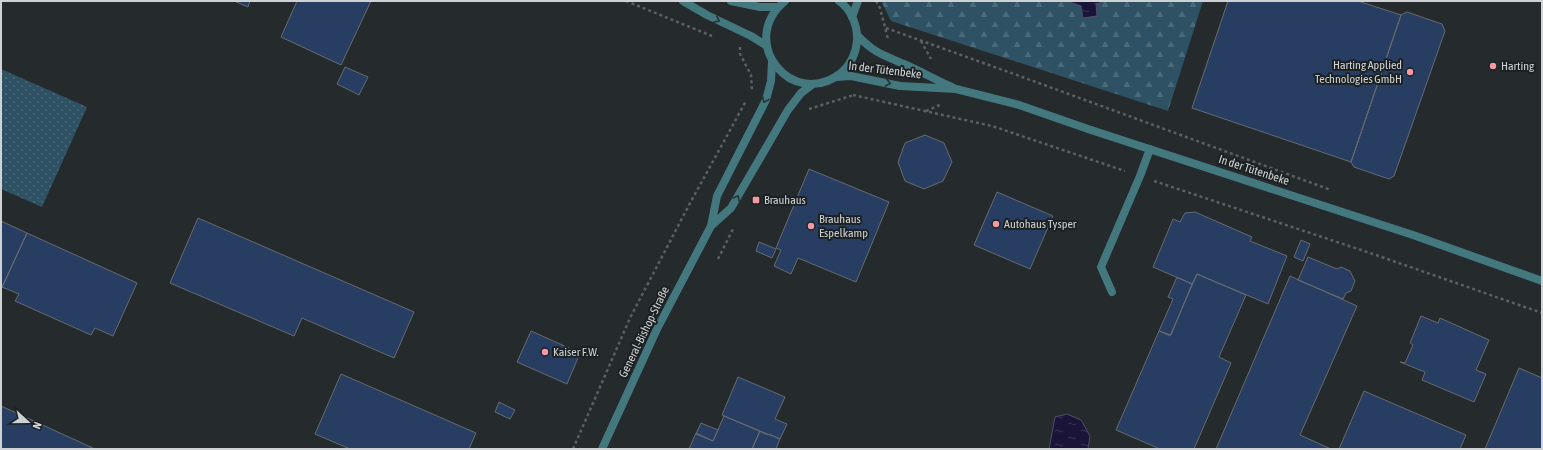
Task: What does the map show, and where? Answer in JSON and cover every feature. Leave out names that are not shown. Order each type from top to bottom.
[{"type":"street","points":[[683,1],[707,15],[751,36],[767,46]]},
{"type":"street","points":[[731,1],[760,7],[781,4]]},
{"type":"street","points":[[781,4],[771,16],[767,27],[766,39],[772,62],[780,71],[790,78],[801,83],[812,84],[824,82],[836,77],[845,69],[852,59],[856,47],[857,35],[852,17],[839,1]]},
{"type":"street","points":[[852,17],[858,1]]},
{"type":"street","name":"In der Tütenbeke","points":[[857,35],[868,47],[886,57],[904,64],[956,90]]},
{"type":"street","name":"General-Bishop-Straße","points":[[602,449],[657,329],[710,226],[717,196],[766,100],[771,81],[772,62]]},
{"type":"street","name":"In der Tütenbeke","points":[[836,77],[851,76],[900,86],[956,90],[1019,105],[1413,235],[1542,280]]},
{"type":"street","name":"General-Bishop-Straße","points":[[710,226],[731,208],[788,110],[801,93],[812,84]]},
{"type":"street","points":[[1112,292],[1101,268],[1150,149]]},
{"type":"path","points":[[626,1],[718,39]]},
{"type":"path","points":[[886,28],[1334,191]]},
{"type":"path","points":[[733,45],[740,48]]},
{"type":"path","points":[[853,95],[992,126],[1238,208],[1542,313]]},
{"type":"path","points":[[573,449],[630,318],[689,205],[748,99]]},
{"type":"green space","points":[[881,1],[1067,1],[1081,6],[1083,18],[1096,4],[1106,1],[1203,1],[1168,111],[891,21]]},
{"type":"green space","points":[[1,69],[87,107],[42,207],[1,189]]},
{"type":"water","points":[[1067,1],[1106,1],[1096,4],[1097,16],[1083,18],[1081,6]]},
{"type":"water","points":[[1067,414],[1081,420],[1090,436],[1088,449],[1049,449],[1055,417]]},
{"type":"building","points":[[234,1],[250,1],[248,7]]},
{"type":"building","points":[[297,1],[371,1],[341,65],[281,37]]},
{"type":"building","points":[[1228,1],[1358,1],[1401,15],[1351,162],[1192,108]]},
{"type":"building","points":[[1407,12],[1442,24],[1445,31],[1394,176],[1389,179],[1354,167],[1351,162],[1401,15]]},
{"type":"building","points":[[345,67],[368,77],[359,95],[337,84]]},
{"type":"building","points":[[925,135],[944,143],[952,162],[943,181],[924,189],[905,181],[898,162],[905,143]]},
{"type":"building","points":[[809,169],[889,202],[856,282],[798,258],[791,274],[774,266],[781,250],[776,248]]},
{"type":"building","points":[[997,192],[1053,216],[1030,269],[974,245]]},
{"type":"building","points":[[1195,212],[1252,237],[1250,241],[1287,256],[1268,304],[1197,274],[1192,284],[1153,267],[1173,219],[1180,222],[1185,213]]},
{"type":"building","points":[[198,218],[414,312],[394,358],[302,318],[294,336],[170,283]]},
{"type":"building","points":[[1,221],[27,233],[1,290]]},
{"type":"building","points":[[27,233],[137,283],[113,336],[95,328],[91,335],[15,301],[19,294],[2,287]]},
{"type":"building","points":[[1301,240],[1310,244],[1303,261],[1294,257]]},
{"type":"building","points":[[759,242],[776,249],[772,258],[756,251]]},
{"type":"building","points":[[1308,257],[1337,269],[1341,267],[1350,271],[1355,281],[1351,291],[1346,293],[1343,299],[1298,280]]},
{"type":"building","points":[[1197,274],[1246,295],[1219,357],[1231,363],[1194,449],[1160,449],[1116,430],[1159,331],[1170,336]]},
{"type":"building","points":[[1290,276],[1357,306],[1300,435],[1331,449],[1216,449]]},
{"type":"building","points":[[1177,277],[1192,284],[1171,335],[1159,331],[1173,299],[1168,297]]},
{"type":"building","points":[[1421,316],[1438,323],[1440,318],[1489,340],[1476,370],[1486,374],[1474,402],[1422,380],[1425,372],[1400,362],[1405,363],[1413,345],[1410,343]]},
{"type":"building","points":[[531,331],[580,353],[567,384],[517,362]]},
{"type":"building","points":[[1519,368],[1542,378],[1542,449],[1485,449]]},
{"type":"building","points":[[341,374],[476,433],[469,449],[350,449],[315,434]]},
{"type":"building","points":[[738,377],[785,397],[775,419],[787,424],[780,439],[722,415]]},
{"type":"building","points":[[1364,391],[1466,435],[1460,449],[1339,449]]},
{"type":"building","points":[[499,402],[515,410],[510,419],[495,412]]},
{"type":"building","points":[[1,406],[95,449],[1,449]]},
{"type":"building","points":[[724,416],[760,431],[752,449],[689,449],[696,433],[713,441]]},
{"type":"building","points":[[701,423],[718,430],[713,441],[696,434]]},
{"type":"building","points":[[760,431],[780,439],[776,449],[752,449]]},
{"type":"place","name":"Harting","points":[[1493,66]]},
{"type":"place","name":"Harting Applied Technologies GmbH","points":[[1410,72]]},
{"type":"place","name":"Brauhaus","points":[[756,200]]},
{"type":"place","name":"Autohaus Tysper","points":[[996,224]]},
{"type":"place","name":"Brauhaus Espelkamp","points":[[811,226]]},
{"type":"place","name":"Kaiser F.W.","points":[[545,352]]}]
